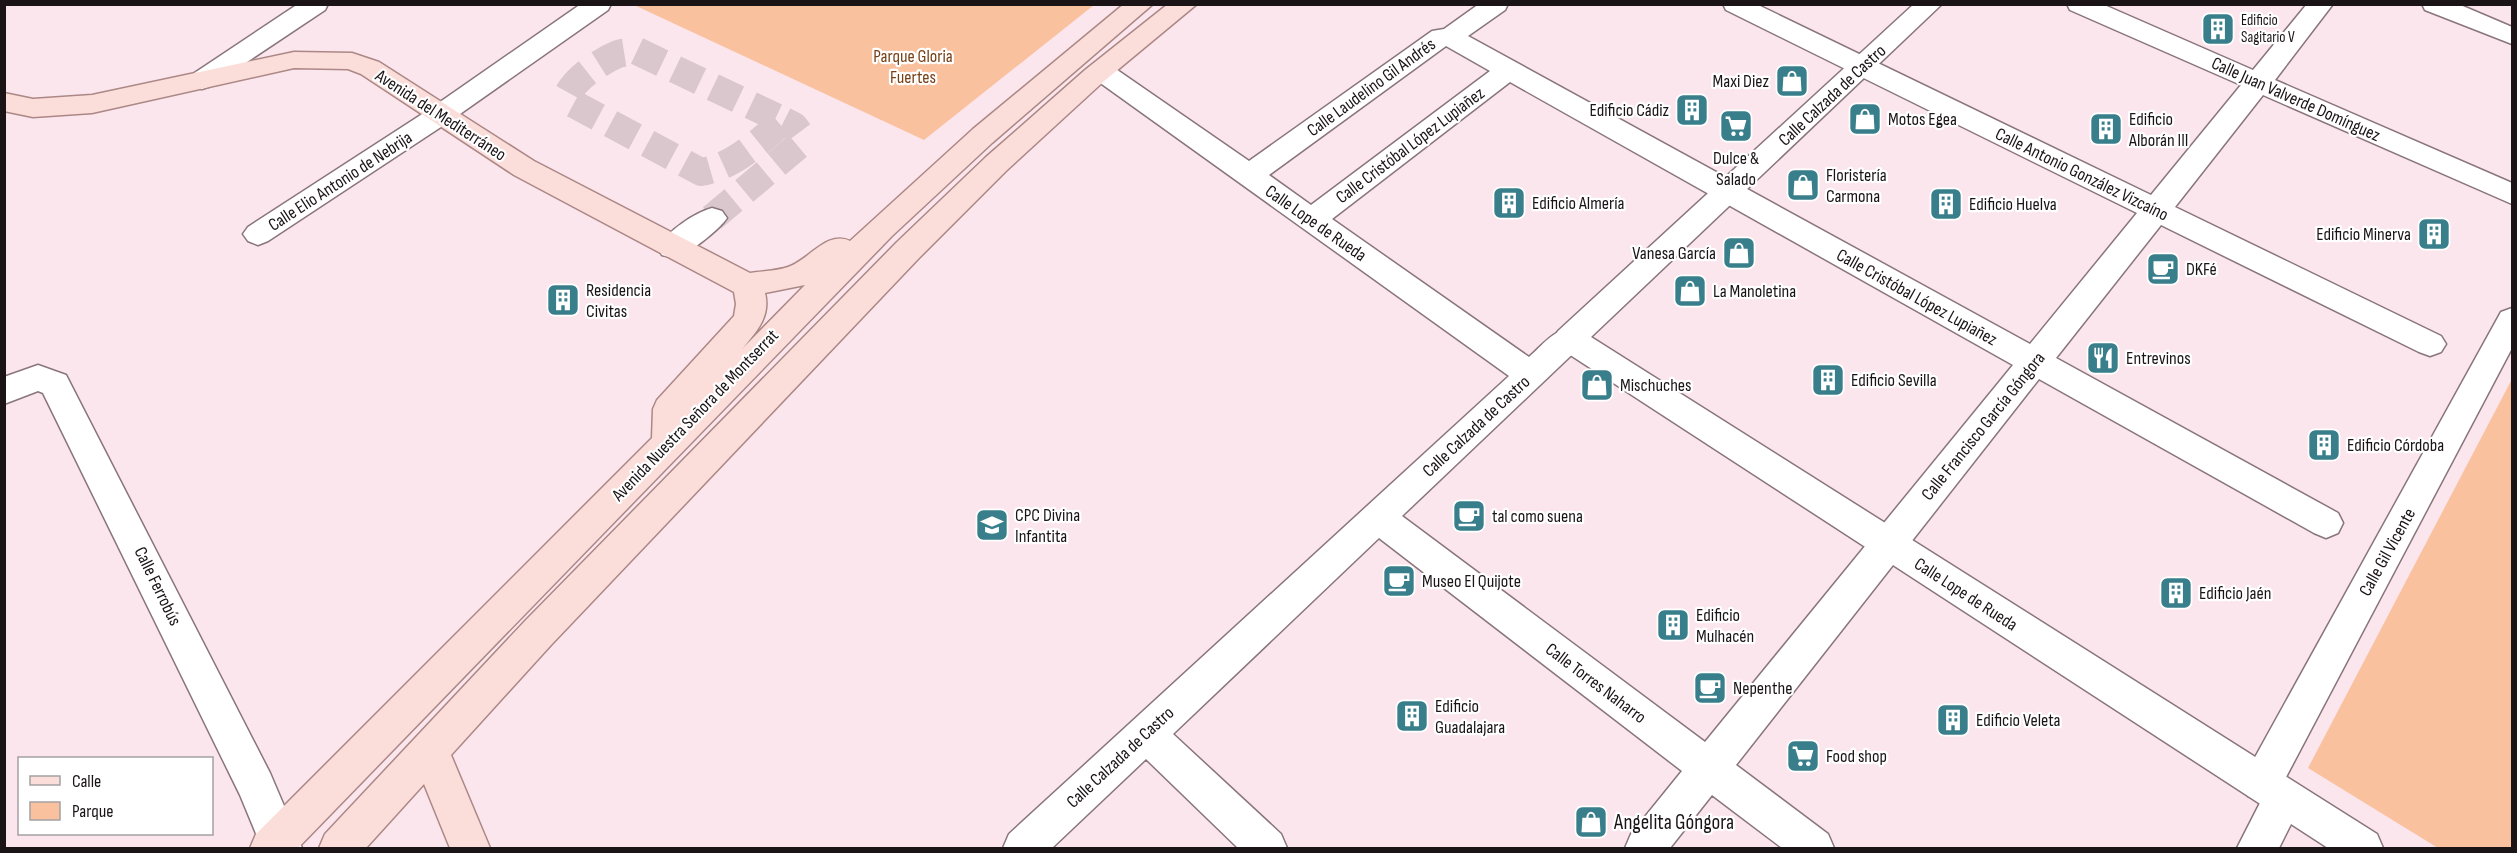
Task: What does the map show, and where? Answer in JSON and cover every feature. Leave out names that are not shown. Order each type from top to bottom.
[{"type":"main road","name":"Avenida Nuestra Señora de Montserrat","points":[[277,846],[806,302],[917,194],[1067,62],[1141,4]]},
{"type":"main road","points":[[339,849],[538,633],[908,250],[996,164],[1101,71],[1185,4]]},
{"type":"main road","name":"Avenida del Mediterráneo","points":[[4,102],[33,108],[92,104],[294,60],[320,58],[352,62],[385,76],[440,116],[524,168],[747,285]]},
{"type":"main road","points":[[669,444],[669,409],[747,322],[753,310],[747,285],[793,278],[811,269],[827,258],[891,201],[917,194]]},
{"type":"main road","points":[[430,751],[470,849]]},
{"type":"street","points":[[202,80],[316,4]]},
{"type":"street","name":"Calle Elio Antonio de Nebrija","points":[[258,234],[440,116],[599,4]]},
{"type":"street","name":"Calle Laudelino Gil Andrés","points":[[1248,176],[1441,37],[1450,37],[1496,4]]},
{"type":"street","name":"Calle Antonio González Vizcaíno","points":[[1735,4],[2430,344]]},
{"type":"street","name":"Calle Calzada de Castro","points":[[1023,849],[1930,4]]},
{"type":"street","name":"Calle Juan Valverde Domínguez","points":[[2079,4],[2512,194]]},
{"type":"street","name":"Calle Francisco García Góngora","points":[[1646,849],[2320,4]]},
{"type":"street","points":[[2434,4],[2512,36]]},
{"type":"street","name":"Calle Cristóbal López Lupiañez","points":[[1450,37],[2326,523]]},
{"type":"street","name":"Calle Cristóbal López Lupiañez","points":[[1311,220],[1509,70]]},
{"type":"street","name":"Calle Lope de Rueda","points":[[1101,71],[1531,375]]},
{"type":"street","points":[[674,247],[712,218]]},
{"type":"street","name":"Calle Gil Vicente","points":[[2257,849],[2273,790],[2512,320]]},
{"type":"street","name":"Calle Lope de Rueda","points":[[1569,339],[2363,849]]},
{"type":"street","name":"Calle Ferrobús","points":[[4,391],[38,377],[55,384],[251,775],[277,846]]},
{"type":"street","name":"Calle Torres Naharro","points":[[1378,517],[1815,849]]},
{"type":"street","points":[[1145,733],[1268,849]]},
{"type":"green space","name":"Parque Gloria Fuertes","points":[[634,5],[1094,5],[924,140]]},
{"type":"green space","points":[[2512,379],[2512,848],[2438,848],[2308,768]]},
{"type":"tunnel","points":[[637,51],[784,121],[735,159],[701,172],[572,103],[567,96],[576,83],[604,61],[618,54],[637,51]]},
{"type":"tunnel","points":[[712,218],[798,146],[800,134],[794,126],[784,121]]},
{"type":"place","name":"Edificio Sagitario V","points":[[2218,29]]},
{"type":"place","name":"Maxi Diez","points":[[1792,81]]},
{"type":"place","name":"Edificio Cádiz","points":[[1692,110]]},
{"type":"place","name":"Motos Egea","points":[[1865,119]]},
{"type":"place","name":"Dulce & Salado","points":[[1736,126]]},
{"type":"place","name":"Edificio Alborán III","points":[[2106,129]]},
{"type":"place","name":"Floristería Carmona","points":[[1803,185]]},
{"type":"place","name":"Edificio Almería","points":[[1509,203]]},
{"type":"place","name":"Edificio Huelva","points":[[1946,204]]},
{"type":"place","name":"Edificio Minerva","points":[[2434,234]]},
{"type":"place","name":"Vanesa García","points":[[1739,253]]},
{"type":"place","name":"DKFé","points":[[2163,269]]},
{"type":"place","name":"La Manoletina","points":[[1690,291]]},
{"type":"place","name":"Residencia Civitas","points":[[563,300]]},
{"type":"place","name":"Entrevinos","points":[[2103,358]]},
{"type":"place","name":"Edificio Sevilla","points":[[1828,380]]},
{"type":"place","name":"Mischuches","points":[[1597,385]]},
{"type":"place","name":"Edificio Córdoba","points":[[2324,445]]},
{"type":"place","name":"tal como suena","points":[[1469,516]]},
{"type":"place","name":"CPC Divina Infantita","points":[[992,525]]},
{"type":"place","name":"Museo El Quijote","points":[[1399,581]]},
{"type":"place","name":"Edificio Jaén","points":[[2176,593]]},
{"type":"place","name":"Edificio Mulhacén","points":[[1673,625]]},
{"type":"place","name":"Nepenthe","points":[[1710,688]]},
{"type":"place","name":"Edificio Guadalajara","points":[[1412,716]]},
{"type":"place","name":"Edificio Veleta","points":[[1953,720]]},
{"type":"place","name":"Food shop","points":[[1803,756]]},
{"type":"place","name":"Angelita Góngora","points":[[1591,822]]}]
